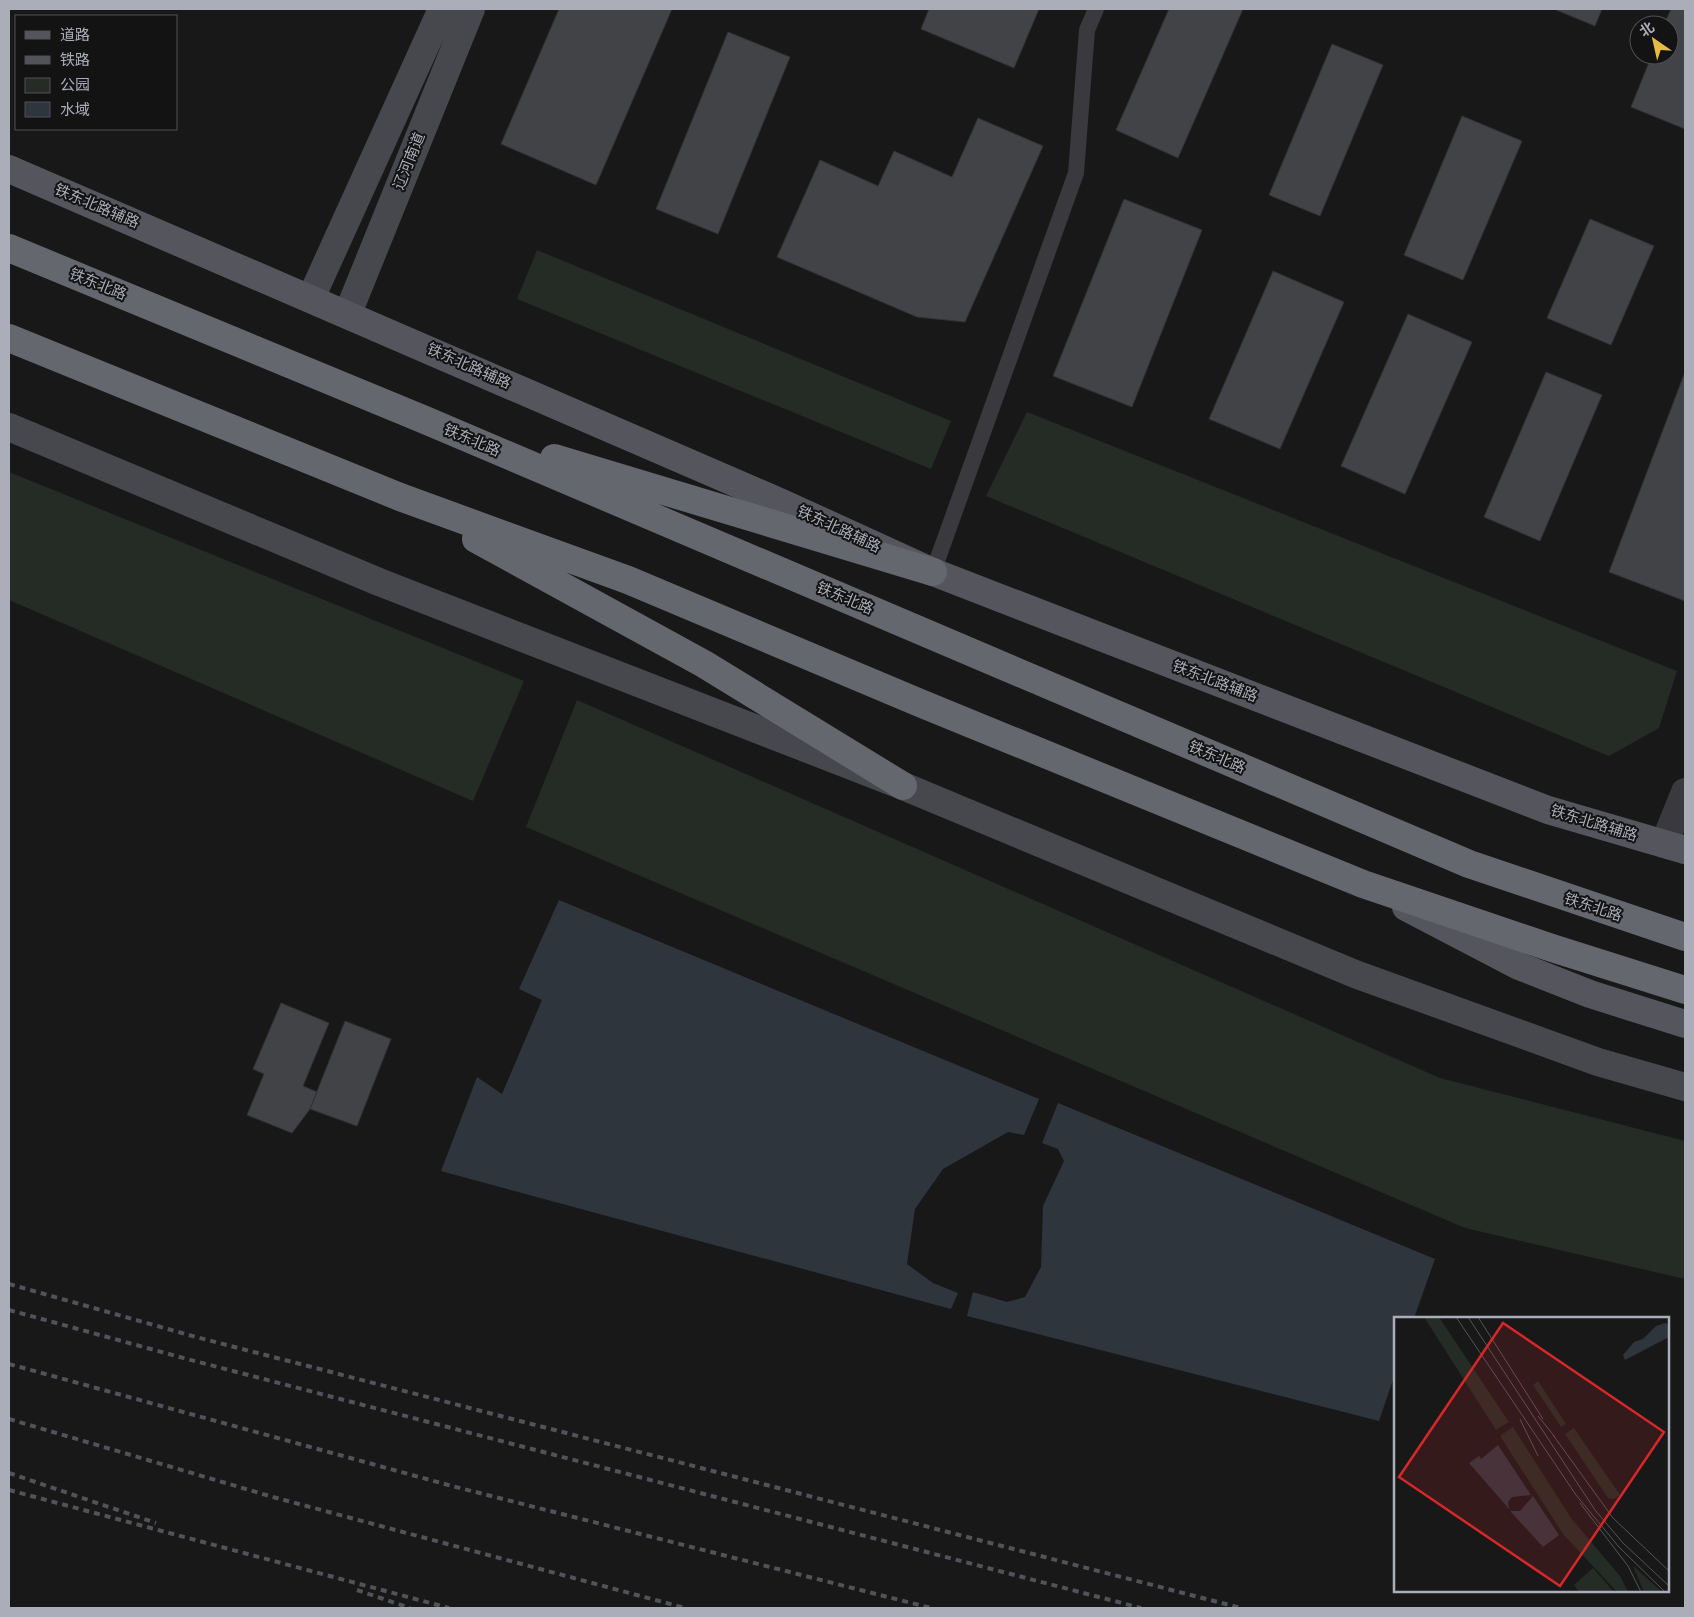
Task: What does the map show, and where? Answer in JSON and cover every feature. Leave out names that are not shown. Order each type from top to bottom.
[{"type":"highway","name":"铁东北路","points":[[9,248],[425,420],[1469,864],[1685,937]]},
{"type":"highway","points":[[9,338],[400,497],[628,580],[939,711],[1362,884],[1552,948],[1685,990]]},
{"type":"highway","points":[[425,420],[933,572]]},
{"type":"highway","points":[[400,497],[704,664],[903,786]]},
{"type":"main road","name":"铁东北路辅路","points":[[9,169],[782,502],[933,572],[1548,810],[1675,847]]},
{"type":"main road","points":[[1362,884],[1519,966],[1590,994],[1685,1024]]},
{"type":"street","points":[[311,298],[442,9]]},
{"type":"street","name":"辽河南道","points":[[348,314],[471,9]]},
{"type":"street","points":[[9,428],[379,582],[903,786],[1355,974],[1598,1062],[1685,1087]]},
{"type":"street","points":[[1675,847],[1685,792]]},
{"type":"lane","points":[[933,572],[1076,173],[1088,30],[1096,9]]},
{"type":"green space","points":[[537,250],[951,421],[931,469],[517,299]]},
{"type":"green space","points":[[1027,412],[1677,671],[1659,728],[1609,756],[986,496]]},
{"type":"green space","points":[[9,472],[524,681],[473,801],[9,600]]},
{"type":"green space","points":[[577,700],[1440,1078],[1685,1141],[1685,1279],[1465,1228],[526,827]]},
{"type":"water","points":[[559,900],[1039,1099],[1024,1135],[1008,1132],[943,1169],[915,1209],[907,1264],[933,1283],[958,1293],[951,1309],[441,1171],[477,1077],[502,1094],[542,1000],[519,989]]},
{"type":"water","points":[[1058,1103],[1435,1259],[1414,1317],[1394,1317],[1394,1377],[1379,1421],[967,1316],[973,1292],[1007,1302],[1025,1297],[1041,1267],[1043,1206],[1064,1161],[1058,1149],[1042,1143]]},
{"type":"building","points":[[559,9],[672,9],[596,185],[501,144]]},
{"type":"building","points":[[929,9],[1039,9],[1014,68],[921,29]]},
{"type":"building","points":[[1169,9],[1243,9],[1178,158],[1116,130]]},
{"type":"building","points":[[1554,9],[1602,9],[1595,26]]},
{"type":"building","points":[[1671,9],[1685,9],[1685,129],[1631,107],[1648,65],[1679,65],[1679,15],[1668,15]]},
{"type":"building","points":[[728,32],[790,57],[718,234],[656,209]]},
{"type":"building","points":[[1332,44],[1383,65],[1320,216],[1269,195]]},
{"type":"building","points":[[1462,116],[1522,141],[1463,280],[1404,255]]},
{"type":"building","points":[[978,118],[1043,146],[965,322],[917,317],[777,257],[820,160],[878,186],[894,151],[952,177]]},
{"type":"building","points":[[1124,199],[1202,230],[1132,407],[1053,376]]},
{"type":"building","points":[[1590,219],[1654,246],[1611,345],[1547,318]]},
{"type":"building","points":[[1273,271],[1344,302],[1280,449],[1209,419]]},
{"type":"building","points":[[1408,314],[1472,342],[1405,494],[1341,466]]},
{"type":"building","points":[[1546,372],[1602,395],[1540,541],[1484,517]]},
{"type":"building","points":[[1685,372],[1685,601],[1609,572]]},
{"type":"building","points":[[281,1003],[329,1023],[303,1086],[317,1092],[310,1109],[292,1133],[247,1115],[264,1074],[253,1069]]},
{"type":"building","points":[[345,1021],[391,1039],[357,1126],[310,1109]]},
{"type":"railway","points":[[9,1284],[196,1337],[1241,1608]]},
{"type":"railway","points":[[9,1310],[187,1359],[1141,1608]]},
{"type":"railway","points":[[9,1364],[452,1486],[931,1608]]},
{"type":"railway","points":[[9,1419],[273,1497],[685,1608]]},
{"type":"railway","points":[[9,1473],[156,1523]]},
{"type":"railway","points":[[9,1490],[449,1608]]},
{"type":"railway","points":[[357,1590],[410,1608]]}]
